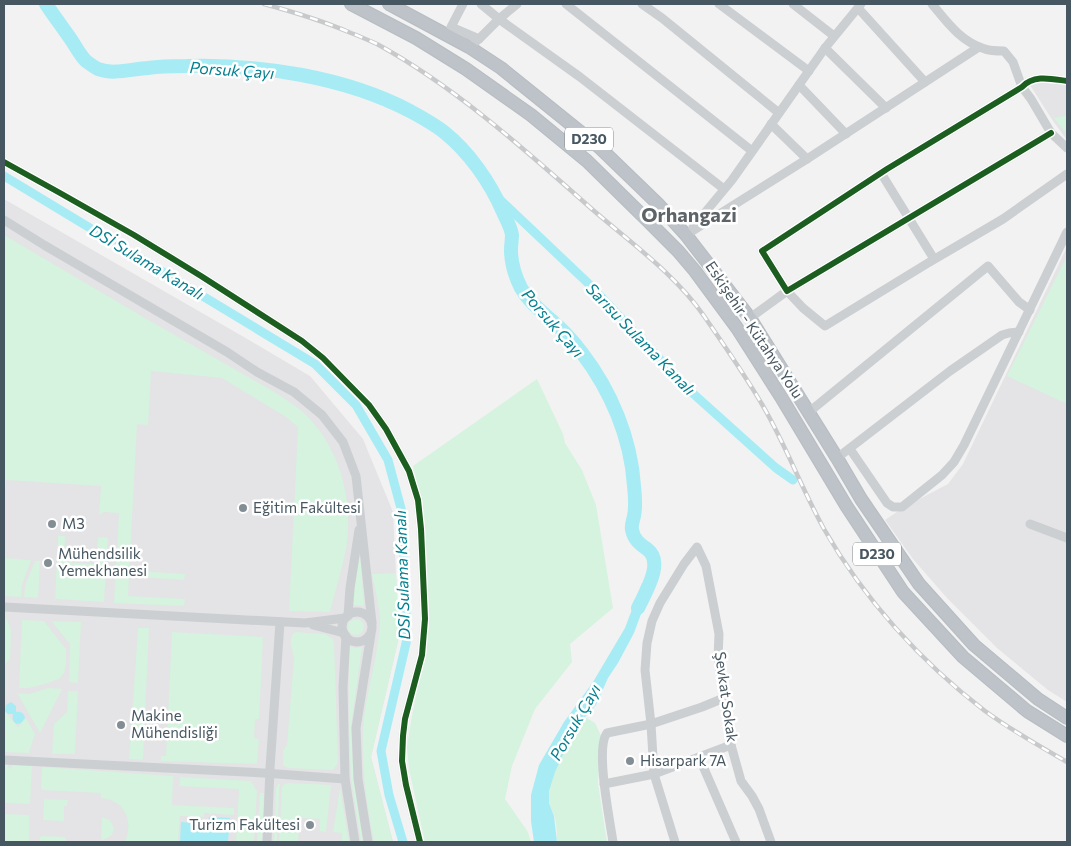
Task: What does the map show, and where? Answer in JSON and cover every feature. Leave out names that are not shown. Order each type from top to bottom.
[{"type":"highway","name":"Eskişehir - Kütahya Yolu","points":[[351,4],[416,38],[466,69],[531,115],[587,161],[648,220],[695,271],[736,328],[781,397],[847,507],[903,592],[963,657],[1027,712],[1067,736]]},
{"type":"highway","name":"Eskişehir - Kütahya Yolu","points":[[389,4],[474,43],[501,68],[599,147],[658,204],[686,235],[750,318],[861,499],[919,584],[974,645],[1038,699],[1067,718]]},
{"type":"highway","points":[[736,328],[750,318]]},
{"type":"street","points":[[463,4],[451,27],[474,43],[517,4]]},
{"type":"street","points":[[481,4],[580,77],[724,189]]},
{"type":"street","points":[[566,4],[752,151]]},
{"type":"street","points":[[642,4],[779,113]]},
{"type":"street","points":[[719,4],[809,71]]},
{"type":"street","points":[[793,4],[834,36]]},
{"type":"street","points":[[932,4],[968,42],[986,50],[1004,51],[1013,62],[1022,87],[1051,133],[1067,148]]},
{"type":"street","points":[[686,235],[724,189],[825,48],[859,6],[926,82]]},
{"type":"street","points":[[686,235],[979,47]]},
{"type":"street","points":[[825,48],[886,108]]},
{"type":"street","points":[[1067,81],[1036,78],[1026,82],[1022,87],[881,173],[762,251],[787,291],[824,326],[1003,219],[1067,174]]},
{"type":"street","points":[[799,85],[846,134]]},
{"type":"street","points":[[771,124],[807,159]]},
{"type":"street","points":[[750,318],[787,291],[1051,133]]},
{"type":"street","points":[[4,162],[134,235],[302,341],[323,358],[369,405],[386,429],[409,471],[418,500],[421,529],[425,619],[422,655],[405,719],[402,761],[420,842]]},
{"type":"street","points":[[881,173],[934,259]]},
{"type":"street","points":[[4,220],[227,352],[256,372],[294,392],[322,415],[343,442],[356,476],[372,623],[356,728],[358,779],[368,842]]},
{"type":"street","points":[[850,449],[889,505],[896,508],[902,507],[942,475],[960,454],[1067,232]]},
{"type":"street","points":[[809,412],[988,266],[1020,302],[1030,310]]},
{"type":"street","points":[[837,458],[950,371],[1002,335],[1009,332],[1019,332]]},
{"type":"street","points":[[355,842],[345,779],[343,687],[345,634],[343,625],[347,617],[361,517]]},
{"type":"street","points":[[1030,524],[1067,538]]},
{"type":"street","name":"Şevkat Sokak","points":[[650,724],[645,670],[647,643],[652,621],[684,564],[697,547],[706,566],[719,634],[718,658],[731,745],[741,781],[760,809],[771,842]]},
{"type":"street","points":[[4,607],[305,623],[347,617],[354,612],[368,616],[372,623]]},
{"type":"street","points":[[267,842],[280,622]]},
{"type":"street","points":[[305,623],[345,634],[352,640],[359,642],[366,639],[370,634]]},
{"type":"street","points":[[613,842],[604,784],[602,747],[607,733],[650,724],[724,698]]},
{"type":"street","points":[[650,724],[654,774],[675,842]]},
{"type":"street","points":[[604,784],[654,774],[731,745]]},
{"type":"street","points":[[699,757],[736,842]]},
{"type":"street","points":[[4,760],[270,773],[345,779]]},
{"type":"shaded area","points":[[1037,82],[1067,85],[1067,140],[1030,85]]},
{"type":"shaded area","points":[[4,199],[310,376],[363,439],[393,512],[399,637],[371,757],[393,842],[4,842]]},
{"type":"shaded area","points":[[1067,247],[1067,702],[1048,690],[997,648],[947,598],[913,559],[885,520],[948,484],[963,464]]},
{"type":"green space","points":[[1067,115],[1067,134],[1054,118]]},
{"type":"green space","points":[[4,235],[271,390],[308,417],[329,446],[337,462],[346,496],[348,532],[346,549],[330,612],[289,611],[298,427],[286,417],[222,378],[151,371],[148,425],[137,424],[128,596],[185,599],[184,606],[114,603],[119,513],[104,512],[99,515],[101,486],[6,480],[4,509]]},
{"type":"green space","points":[[1067,256],[1067,404],[1007,376]]},
{"type":"green space","points":[[537,379],[563,434],[565,443],[582,470],[596,505],[613,608],[570,644],[572,662],[535,709],[512,766],[505,799],[528,832],[531,842],[425,842],[409,769],[407,748],[426,647],[423,511],[413,466]]},
{"type":"green space","points":[[58,536],[65,536],[64,562],[96,564],[98,537],[108,538],[104,602],[55,599]]},
{"type":"green space","points":[[360,552],[364,606],[352,606]]},
{"type":"green space","points":[[4,558],[31,560],[22,585],[21,597],[4,596]]},
{"type":"green space","points":[[35,561],[40,561],[38,598],[24,597],[25,585]]},
{"type":"green space","points":[[138,571],[185,574],[184,580],[138,577]]},
{"type":"green space","points":[[396,573],[399,637],[371,757],[393,842],[374,842],[368,812],[363,764],[364,717],[380,623],[372,574]]},
{"type":"green space","points":[[4,619],[7,619],[11,631],[10,659],[4,665]]},
{"type":"green space","points":[[356,619],[362,621],[364,627],[362,633],[356,635],[350,633],[348,627],[350,621]]},
{"type":"green space","points":[[22,620],[44,621],[66,649],[64,673],[59,679],[29,688],[19,688]]},
{"type":"green space","points":[[51,621],[81,622],[78,683],[69,682],[70,644]]},
{"type":"green space","points":[[138,628],[149,628],[143,760],[129,759]]},
{"type":"green space","points":[[172,632],[263,637],[259,719],[255,719],[254,738],[259,739],[257,764],[161,761],[161,756],[166,756]]},
{"type":"green space","points":[[296,632],[324,634],[332,638],[334,642],[338,763],[331,770],[288,768],[283,765],[283,750],[287,745],[294,657],[291,640]]},
{"type":"green space","points":[[349,646],[355,648],[362,647],[351,727],[354,779],[363,842],[361,842],[351,779]]},
{"type":"green space","points":[[48,688],[62,689],[40,733],[17,693],[29,694]]},
{"type":"green space","points":[[68,691],[78,691],[75,754],[52,754],[54,724],[67,712]]},
{"type":"green space","points":[[4,710],[18,727],[26,718],[35,734],[29,753],[4,752]]},
{"type":"green space","points":[[585,717],[595,723],[601,736],[598,784],[607,842],[557,842],[556,822],[549,801],[549,791],[561,758]]},
{"type":"green space","points":[[4,765],[8,765],[11,769],[13,765],[32,766],[30,804],[4,803]]},
{"type":"green space","points":[[42,767],[173,776],[172,805],[234,808],[234,815],[204,813],[204,817],[180,816],[178,842],[125,842],[128,834],[128,819],[122,807],[101,798],[101,793],[42,790]]},
{"type":"green space","points":[[180,777],[251,781],[257,791],[254,842],[236,842],[239,789],[179,786]]},
{"type":"green space","points":[[288,783],[331,785],[326,832],[320,831],[320,819],[300,818],[298,842],[279,842],[282,787]]},
{"type":"green space","points":[[278,784],[280,784],[277,842],[274,842],[276,789]]},
{"type":"green space","points":[[340,788],[349,842],[342,842],[342,833],[333,832]]},
{"type":"green space","points":[[260,793],[264,793],[262,842],[257,842]]},
{"type":"green space","points":[[44,799],[68,800],[67,806],[64,806],[64,821],[43,820]]},
{"type":"green space","points":[[4,814],[29,815],[29,842],[4,842]]},
{"type":"green space","points":[[102,817],[110,820],[114,828],[110,837],[101,840]]},
{"type":"green space","points":[[42,836],[66,837],[65,842],[39,842]]},
{"type":"water","name":"Porsuk Çayı","points":[[642,583],[646,583],[644,606],[634,633],[608,678],[596,705],[585,717],[566,748],[555,772],[549,791],[549,803],[554,816],[557,842],[534,842],[531,821],[531,795],[539,765],[564,722],[593,682],[625,628]]},
{"type":"water","points":[[11,702],[16,706],[16,712],[21,712],[24,715],[25,718],[21,723],[17,724],[13,720],[13,714],[8,714],[5,711],[6,705]]},
{"type":"water","points":[[209,817],[230,818],[228,842],[180,842],[181,822],[208,824]]},
{"type":"waterway","name":"Porsuk Çayı","points":[[46,4],[82,56],[98,69],[116,72],[163,66],[244,67],[273,70],[330,81],[385,99],[410,111],[432,123],[462,149],[485,179],[510,226],[513,265],[521,288],[531,302],[564,332],[582,353],[602,383],[618,416],[629,450],[632,468],[635,493],[635,512],[632,530],[634,536],[652,555],[654,562],[652,578],[638,608]]},
{"type":"waterway","name":"DSİ Sulama Kanalı","points":[[4,176],[315,364],[356,405],[388,460],[402,512],[407,639],[381,751],[389,795],[403,842]]},
{"type":"waterway","name":"Sarısu Sulama Kanalı","points":[[493,193],[590,285],[688,389],[776,468],[793,480]]},
{"type":"railway","points":[[264,4],[319,21],[377,44],[435,80],[490,121],[680,286],[704,316],[749,383],[787,452],[824,529],[857,580],[876,604],[916,650],[961,692],[1005,725],[1067,762]]},
{"type":"cycle path","points":[[1051,133],[787,291],[762,251],[887,169],[1032,80],[1043,78],[1067,81]]},
{"type":"cycle path","points":[[4,162],[134,235],[302,341],[323,358],[369,405],[386,429],[409,471],[418,500],[421,529],[425,619],[422,655],[405,719],[402,761],[420,842]]},
{"type":"place","name":"Eğitim Fakültesi","points":[[243,508]]},
{"type":"place","name":"M3","points":[[52,524]]},
{"type":"place","name":"Mühendsilik Yemekhanesi","points":[[48,563]]},
{"type":"place","name":"Makine Mühendisliği","points":[[121,725]]},
{"type":"place","name":"Hisarpark 7A","points":[[630,761]]},
{"type":"place","name":"Turizm Fakültesi","points":[[310,825]]},
{"type":"district","name":"Orhangazi","points":[[689,215]]}]
